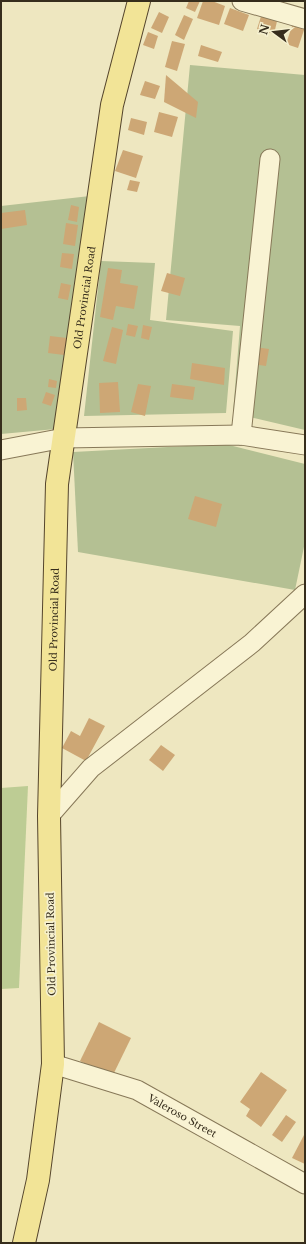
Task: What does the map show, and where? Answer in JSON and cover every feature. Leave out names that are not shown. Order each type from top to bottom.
[{"type":"main road","name":"Old Provincial Road","points":[[24,1243],[38,1180],[53,1064],[50,816],[57,484],[112,104],[139,1]]},
{"type":"street","points":[[242,1],[305,19]]},
{"type":"street","points":[[240,435],[270,158]]},
{"type":"street","points":[[1,450],[64,438],[240,435],[305,445]]},
{"type":"street","points":[[50,816],[91,768],[252,643],[305,594]]},
{"type":"street","name":"Valeroso Street","points":[[53,1064],[137,1090],[305,1184]]},
{"type":"green space","points":[[190,65],[305,75],[305,430],[233,413],[240,326],[166,320]]},
{"type":"green space","points":[[90,196],[56,429],[1,434],[1,206]]},
{"type":"green space","points":[[101,261],[155,263],[150,320],[233,331],[226,413],[84,416]]},
{"type":"green space","points":[[225,444],[305,464],[305,542],[295,590],[78,552],[73,452]]},
{"type":"green space","points":[[28,786],[19,988],[1,989],[1,788]]},
{"type":"building","points":[[189,1],[200,1],[195,12],[186,8]]},
{"type":"building","points":[[203,1],[212,1],[225,6],[219,25],[197,18]]},
{"type":"building","points":[[230,8],[249,15],[243,31],[224,24]]},
{"type":"building","points":[[159,12],[169,17],[162,33],[151,28]]},
{"type":"building","points":[[262,13],[278,17],[274,34],[257,29]]},
{"type":"building","points":[[184,15],[193,19],[184,40],[175,35]]},
{"type":"building","points":[[295,17],[305,27],[298,48],[286,44]]},
{"type":"building","points":[[148,32],[158,36],[154,49],[143,45]]},
{"type":"building","points":[[172,41],[185,44],[177,71],[165,67]]},
{"type":"building","points":[[201,45],[222,52],[218,62],[198,56]]},
{"type":"building","points":[[166,75],[198,102],[196,118],[164,102]]},
{"type":"building","points":[[145,81],[160,86],[155,99],[140,95]]},
{"type":"building","points":[[159,112],[178,117],[172,137],[154,132]]},
{"type":"building","points":[[131,118],[147,122],[144,135],[128,130]]},
{"type":"building","points":[[123,150],[143,156],[136,178],[115,171]]},
{"type":"building","points":[[130,180],[140,182],[137,192],[127,190]]},
{"type":"building","points":[[71,205],[79,207],[77,222],[68,220]]},
{"type":"building","points":[[25,210],[27,225],[1,229],[1,213]]},
{"type":"building","points":[[66,223],[78,225],[75,246],[63,244]]},
{"type":"building","points":[[62,253],[74,254],[72,269],[60,267]]},
{"type":"building","points":[[108,268],[122,270],[120,283],[138,286],[134,309],[116,306],[113,320],[100,317]]},
{"type":"building","points":[[167,273],[185,278],[180,296],[161,291]]},
{"type":"building","points":[[61,283],[71,285],[68,300],[58,298]]},
{"type":"building","points":[[128,324],[138,326],[135,337],[126,335]]},
{"type":"building","points":[[143,325],[152,327],[149,340],[141,338]]},
{"type":"building","points":[[112,327],[123,330],[116,364],[103,361]]},
{"type":"building","points":[[50,336],[67,338],[64,355],[48,353]]},
{"type":"building","points":[[255,347],[269,349],[266,366],[252,364]]},
{"type":"building","points":[[192,363],[225,368],[224,385],[190,379]]},
{"type":"building","points":[[49,379],[57,381],[56,388],[48,387]]},
{"type":"building","points":[[118,382],[120,412],[100,413],[99,383]]},
{"type":"building","points":[[138,384],[151,386],[145,416],[131,412]]},
{"type":"building","points":[[172,384],[195,387],[193,400],[170,397]]},
{"type":"building","points":[[46,392],[55,395],[51,406],[42,403]]},
{"type":"building","points":[[17,398],[26,398],[27,410],[17,411]]},
{"type":"building","points":[[195,496],[222,504],[216,527],[188,519]]},
{"type":"building","points":[[89,718],[105,726],[86,761],[62,748],[71,731],[80,736]]},
{"type":"building","points":[[161,745],[175,755],[163,771],[149,760]]},
{"type":"building","points":[[99,1022],[131,1038],[112,1077],[80,1061]]},
{"type":"building","points":[[261,1072],[287,1090],[261,1127],[246,1116],[250,1109],[240,1102]]},
{"type":"building","points":[[286,1115],[296,1122],[282,1142],[272,1135]]},
{"type":"building","points":[[305,1135],[305,1164],[292,1158]]}]
